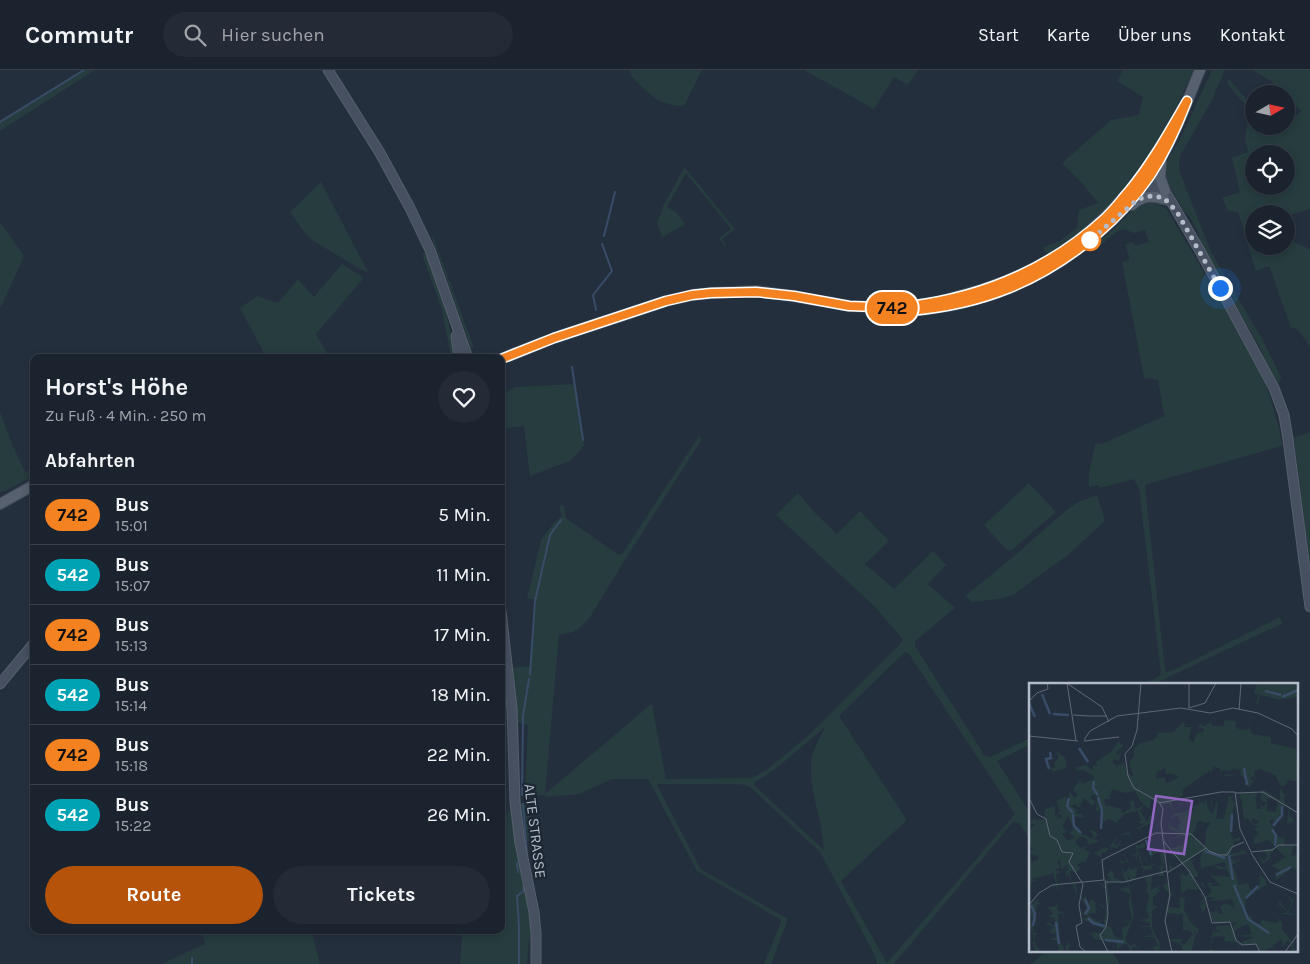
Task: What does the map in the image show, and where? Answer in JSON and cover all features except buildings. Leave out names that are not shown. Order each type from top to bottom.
[{"type":"main road","points":[[328,70],[399,186],[430,250],[467,354]]},
{"type":"main road","points":[[1164,195],[1160,176],[1163,155],[1200,70]]},
{"type":"main road","points":[[1110,223],[1145,176],[1187,101]]},
{"type":"main road","points":[[505,357],[554,338],[666,301],[692,295],[756,292],[794,296],[849,306],[903,308],[954,298],[992,287],[1016,278],[1066,250],[1104,219],[1163,155]]},
{"type":"main road","points":[[1145,176],[1164,195],[1177,212],[1274,388],[1284,415],[1310,607]]},
{"type":"main road","points":[[903,308],[909,311],[948,306],[986,296],[1020,284],[1041,274],[1077,251],[1137,200],[1144,197],[1164,195]]},
{"type":"main road","points":[[450,309],[458,354]]},
{"type":"main road","points":[[0,504],[30,487]]},
{"type":"main road","name":"ALTE STRASSE","points":[[505,646],[512,708],[515,802],[520,843],[534,912],[536,964]]},
{"type":"main road","points":[[0,684],[30,648]]},
{"type":"green space","points":[[82,70],[95,70],[0,131],[0,122]]},
{"type":"green space","points":[[629,70],[702,70],[684,106],[671,105],[655,98],[636,81]]},
{"type":"green space","points":[[804,70],[918,70],[908,85],[894,77],[874,109]]},
{"type":"green space","points":[[1123,70],[1193,70],[1169,122],[1142,164],[1114,200],[1081,232],[1047,255],[1043,247],[1060,241],[1077,228],[1079,210],[1098,203],[1083,184],[1062,163],[1111,120],[1139,115],[1143,97],[1117,81]]},
{"type":"green space","points":[[1212,70],[1225,70],[1212,100],[1180,156],[1179,170],[1211,252],[1262,339],[1281,377],[1278,387],[1259,346],[1201,244],[1198,232],[1189,216],[1183,210],[1165,173],[1166,163],[1182,135]]},
{"type":"green space","points":[[1253,70],[1310,70],[1310,209],[1295,213],[1295,205],[1245,205],[1245,235],[1238,212],[1228,211],[1222,198],[1240,192],[1232,158],[1245,153],[1245,195],[1295,195],[1295,145],[1246,145],[1245,139],[1246,135],[1295,135],[1295,117],[1301,111],[1295,105],[1295,85],[1275,85]]},
{"type":"green space","points":[[1229,79],[1245,98],[1245,105],[1227,83]]},
{"type":"green space","points":[[684,168],[735,229],[722,239],[725,246],[719,238],[731,229],[686,173],[667,207],[676,212],[685,225],[662,237],[657,222],[662,208]]},
{"type":"green space","points":[[321,182],[368,272],[312,240],[290,212]]},
{"type":"green space","points":[[1150,201],[1158,202],[1167,210],[1236,326],[1265,380],[1279,428],[1282,446],[1145,486],[1165,670],[1167,672],[1280,617],[1283,623],[1156,683],[1145,683],[1158,677],[1161,673],[1139,489],[1134,479],[1100,488],[1098,485],[1089,487],[1089,474],[1095,444],[1104,443],[1164,416],[1158,380],[1144,378],[1122,262],[1130,259],[1125,244],[1133,242],[1136,246],[1149,242],[1145,230],[1134,233],[1123,229],[1095,247],[1095,244],[1140,205]]},
{"type":"green space","points":[[0,222],[24,256],[0,308]]},
{"type":"green space","points":[[433,236],[474,348],[471,348],[432,238]]},
{"type":"green space","points":[[1295,243],[1310,249],[1310,348],[1296,328],[1291,328],[1269,266],[1256,271],[1251,255],[1295,255]]},
{"type":"green space","points":[[426,253],[446,309],[454,354],[450,354],[442,310],[422,254]]},
{"type":"green space","points":[[342,264],[363,279],[316,334],[327,354],[262,354],[264,353],[240,308],[257,296],[278,303],[298,279],[314,297]]},
{"type":"green space","points":[[574,384],[584,445],[569,461],[530,476],[524,426],[505,428],[505,392],[515,387]]},
{"type":"green space","points":[[0,412],[25,472],[30,470],[30,478],[0,492]]},
{"type":"green space","points":[[1310,432],[1310,565],[1294,439]]},
{"type":"green space","points":[[699,436],[702,439],[590,617],[573,632],[559,635],[545,794],[652,704],[666,779],[754,777],[768,769],[811,733],[903,641],[873,605],[776,515],[798,493],[837,534],[860,511],[889,541],[865,564],[894,589],[933,551],[946,565],[928,584],[955,608],[915,641],[915,646],[985,756],[990,757],[1029,738],[1029,745],[997,761],[1029,811],[1029,838],[1019,823],[1013,822],[894,964],[877,964],[874,954],[820,852],[750,787],[734,784],[658,784],[700,868],[788,919],[771,964],[764,964],[781,920],[697,871],[648,779],[612,779],[579,794],[545,797],[545,795],[525,796],[528,725],[516,721],[511,668],[530,666],[536,600],[527,598],[541,540],[562,516],[559,506],[564,506],[566,518],[620,555]],"holes":[[[905,652],[909,654],[1015,814],[887,963],[841,881],[907,820],[839,716]],[[824,728],[811,762],[812,784],[824,850],[754,783],[778,767]]]},
{"type":"green space","points":[[1029,483],[1056,512],[1012,550],[1007,550],[984,525]]},
{"type":"green space","points":[[1097,495],[1105,521],[1068,555],[1013,595],[999,599],[972,602],[965,596],[1064,512],[1078,502]]},
{"type":"green space","points":[[519,803],[528,803],[533,841],[523,842]]},
{"type":"green space","points":[[511,806],[523,880],[529,879],[532,936],[529,940],[527,964],[460,964],[462,934],[505,934],[505,818]]},
{"type":"green space","points":[[201,934],[312,934],[320,964],[161,964],[205,944]]},
{"type":"green space","points":[[1045,952],[1112,952],[1120,964],[1031,964]]},
{"type":"waterway","points":[[0,122],[84,70]]},
{"type":"waterway","points":[[604,236],[615,192]]},
{"type":"waterway","points":[[596,310],[593,295],[612,271],[602,244]]},
{"type":"waterway","points":[[572,367],[583,440]]},
{"type":"waterway","points":[[530,674],[535,601],[550,535],[561,520]]},
{"type":"waterway","points":[[522,795],[523,716],[529,679]]},
{"type":"waterway","points":[[523,804],[527,854]]},
{"type":"waterway","points":[[517,863],[518,872]]},
{"type":"waterway","points":[[519,964],[517,896],[524,891],[523,888]]},
{"type":"waterway","points":[[192,958],[192,964]]},
{"type":"bus line","name":"742","points":[[505,357],[554,338],[666,301],[692,295],[756,292],[794,296],[849,306],[903,308],[909,311],[948,306],[973,300],[1020,284],[1052,268],[1077,251],[1110,223],[1128,204],[1150,176],[1163,155],[1187,101],[1154,158],[1140,177],[1104,219],[1066,250],[1032,270],[992,287],[946,300],[909,306]]},
{"type":"route","points":[[1090,240],[1088,242],[1137,200],[1153,196],[1164,198],[1177,212],[1220,288]]}]
